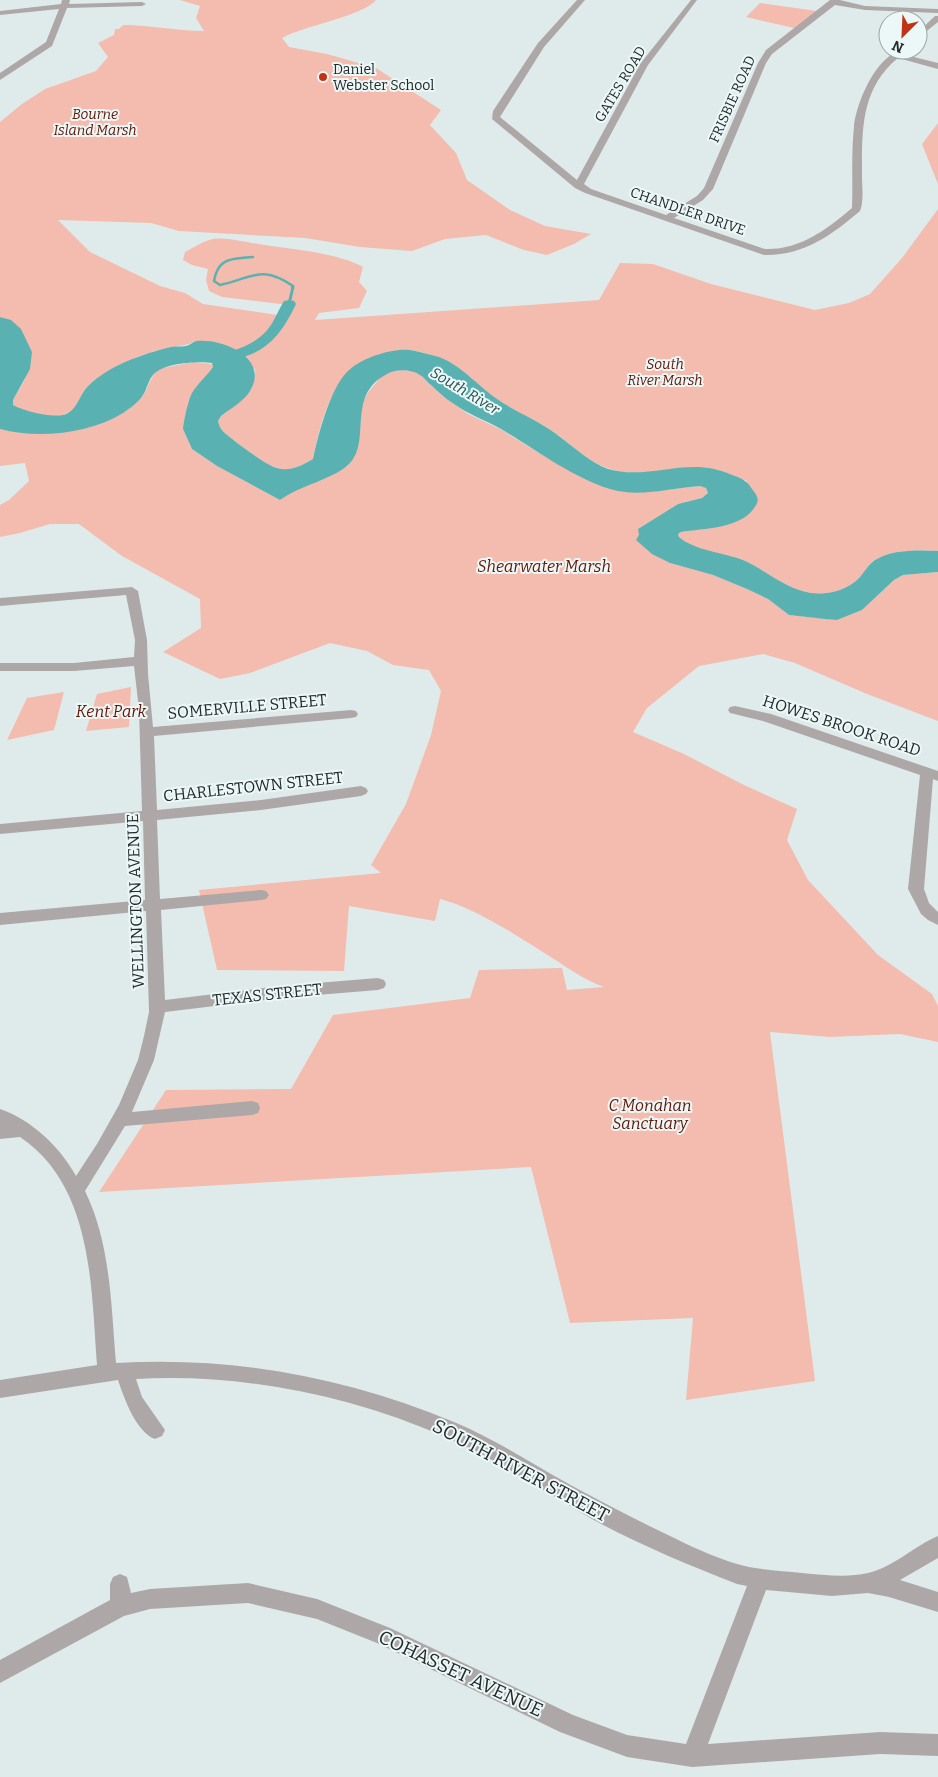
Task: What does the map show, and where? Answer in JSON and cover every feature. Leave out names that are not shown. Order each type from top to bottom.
[{"type":"street","name":"CHANDLER DRIVE","points":[[581,0],[541,45],[497,111],[495,117],[578,186],[770,253],[787,252],[802,248],[857,210],[859,206],[858,125],[872,81],[884,64],[889,60]]},
{"type":"street","points":[[681,0],[705,0]]},
{"type":"street","name":"GATES ROAD","points":[[578,186],[644,64],[694,1]]},
{"type":"street","points":[[834,1],[865,8],[938,11]]},
{"type":"street","name":"FRISBIE ROAD","points":[[668,218],[700,198],[708,189],[765,57],[779,43],[834,1]]},
{"type":"street","points":[[0,13],[65,3],[142,4]]},
{"type":"street","points":[[0,77],[49,44],[65,3]]},
{"type":"street","points":[[928,27],[938,18]]},
{"type":"street","points":[[920,60],[938,66]]},
{"type":"street","name":"WELLINGTON AVENUE","points":[[0,602],[132,591],[141,640],[150,815],[156,1007],[158,1012],[154,1038],[140,1080],[103,1151],[76,1190]]},
{"type":"street","points":[[0,667],[74,667],[141,661]]},
{"type":"street","name":"HOWES BROOK ROAD","points":[[735,710],[774,720],[932,774]]},
{"type":"street","name":"SOMERVILLE STREET","points":[[146,732],[351,714]]},
{"type":"street","points":[[932,774],[916,889],[920,903],[925,910],[938,919]]},
{"type":"street","name":"CHARLESTOWN STREET","points":[[0,829],[280,803],[361,791]]},
{"type":"street","points":[[0,919],[153,904],[261,896]]},
{"type":"street","name":"TEXAS STREET","points":[[156,1007],[280,992],[378,984]]},
{"type":"street","points":[[119,1120],[252,1108]]},
{"type":"street","points":[[0,1116],[43,1144],[70,1177],[86,1213],[100,1285],[101,1315],[116,1371],[134,1401],[155,1430]]},
{"type":"street","points":[[0,1132],[21,1130]]},
{"type":"street","name":"SOUTH RIVER STREET","points":[[0,1389],[116,1371],[161,1369],[254,1375],[339,1391],[379,1402],[420,1417],[480,1444],[601,1512],[686,1554],[737,1574],[760,1578],[832,1586],[868,1583],[898,1571],[938,1546]]},
{"type":"street","points":[[692,1756],[760,1578]]},
{"type":"street","points":[[868,1583],[889,1587],[938,1602]]},
{"type":"street","points":[[120,1584],[121,1606]]},
{"type":"street","name":"COHASSET AVENUE","points":[[0,1672],[121,1606],[150,1598],[248,1593],[317,1608],[383,1636],[568,1724],[627,1746],[692,1756],[880,1743],[938,1745]]},
{"type":"green space","points":[[180,0],[376,0],[359,11],[282,38],[289,47],[327,54],[376,68],[441,110],[430,125],[456,153],[467,180],[510,210],[545,226],[591,234],[574,244],[547,255],[524,250],[486,235],[445,239],[412,251],[360,247],[305,238],[179,231],[151,223],[58,220],[90,252],[160,286],[185,293],[203,304],[284,316],[289,305],[222,297],[209,291],[206,280],[208,269],[192,265],[183,260],[185,252],[206,241],[218,239],[326,254],[363,267],[359,282],[367,291],[359,308],[319,313],[315,320],[599,300],[620,263],[653,264],[711,284],[815,310],[849,303],[870,294],[902,258],[938,209],[938,551],[906,551],[882,556],[875,560],[855,582],[838,591],[811,593],[793,588],[743,560],[701,549],[685,542],[679,537],[678,534],[681,532],[728,524],[747,481],[704,467],[640,473],[629,473],[607,468],[586,457],[547,428],[498,400],[448,362],[411,350],[371,359],[356,367],[344,378],[334,392],[327,407],[313,459],[301,466],[287,469],[277,468],[266,463],[243,447],[226,434],[218,421],[221,416],[245,397],[252,385],[255,369],[195,341],[187,345],[145,354],[110,370],[89,385],[72,410],[65,414],[46,416],[13,405],[13,400],[24,381],[32,352],[17,326],[0,317],[0,122],[22,104],[45,89],[96,71],[108,57],[98,43],[114,35],[115,29],[119,29],[123,25],[204,31],[196,18],[200,6]]},
{"type":"green space","points":[[760,3],[817,11],[798,29],[746,17]]},
{"type":"green space","points":[[938,123],[938,184],[922,144]]},
{"type":"green space","points":[[193,362],[212,364],[213,367],[188,402],[183,429],[192,449],[217,466],[280,500],[293,490],[348,466],[360,432],[361,405],[369,391],[381,377],[390,372],[412,371],[420,374],[440,394],[468,414],[500,429],[541,454],[627,492],[647,492],[700,486],[706,488],[708,493],[702,498],[678,504],[638,529],[670,563],[713,575],[747,589],[768,599],[789,615],[837,620],[862,610],[894,580],[903,575],[938,572],[938,721],[867,694],[795,663],[763,654],[699,666],[647,708],[633,732],[684,754],[744,785],[797,809],[787,840],[808,880],[878,955],[932,994],[938,1006],[938,1042],[900,1034],[830,1037],[770,1032],[815,1381],[686,1400],[693,1318],[570,1323],[531,1167],[99,1192],[166,1090],[291,1089],[333,1015],[470,998],[479,970],[562,968],[567,990],[604,987],[580,976],[485,917],[440,899],[435,921],[349,906],[344,971],[217,970],[199,890],[381,873],[371,865],[406,804],[431,735],[441,691],[429,670],[393,665],[367,651],[330,643],[250,673],[220,679],[163,652],[201,628],[200,599],[122,556],[79,524],[50,524],[0,537],[0,505],[9,500],[29,481],[25,463],[0,466],[0,429],[37,434],[56,433],[93,426],[127,410],[141,398],[158,369]]},
{"type":"green space","name":"Kent Park","points":[[131,687],[129,727],[86,731],[97,694]]},
{"type":"green space","name":"Kent Park","points":[[64,692],[54,730],[7,740],[27,698]]},
{"type":"water","name":"South River","points":[[0,317],[11,320],[21,329],[32,352],[30,369],[13,400],[13,405],[32,412],[56,416],[68,413],[88,386],[116,366],[138,357],[171,347],[186,346],[196,341],[219,343],[241,352],[249,360],[254,369],[255,379],[247,395],[221,416],[218,421],[220,428],[266,463],[277,468],[287,469],[301,466],[313,459],[321,425],[330,401],[335,389],[347,372],[360,362],[386,352],[413,351],[439,357],[447,361],[497,399],[548,428],[588,458],[608,469],[642,472],[703,467],[743,479],[758,499],[750,513],[742,519],[723,526],[681,532],[678,534],[679,537],[692,545],[743,560],[793,588],[811,593],[838,591],[855,582],[875,560],[882,556],[906,551],[938,551],[938,572],[903,575],[894,580],[862,610],[837,620],[789,615],[768,599],[747,589],[713,575],[670,563],[652,554],[636,540],[639,535],[638,529],[678,504],[702,498],[708,493],[706,488],[700,486],[632,493],[621,492],[595,484],[567,470],[501,429],[460,408],[421,376],[404,370],[387,374],[374,383],[366,394],[359,445],[355,456],[347,466],[341,471],[280,500],[217,466],[192,449],[183,429],[186,411],[192,393],[213,367],[212,363],[198,362],[172,365],[158,371],[151,377],[142,397],[134,405],[110,420],[95,426],[63,433],[47,434],[30,434],[0,429]]},
{"type":"waterway","points":[[253,257],[232,259],[223,263],[219,267],[214,281],[220,285],[249,276],[265,274],[282,279],[293,286],[292,288]]},
{"type":"waterway","points":[[289,304],[293,287]]},
{"type":"waterway","points":[[226,357],[250,350],[266,340],[278,326],[289,304]]},
{"type":"place","name":"Daniel Webster School","points":[[323,77]]},
{"type":"park label","name":"Bourne Island Marsh","points":[[95,122]]},
{"type":"park label","name":"South River Marsh","points":[[665,372]]},
{"type":"park label","name":"Shearwater Marsh","points":[[544,566]]},
{"type":"park label","name":"C Monahan Sanctuary","points":[[650,1114]]}]
